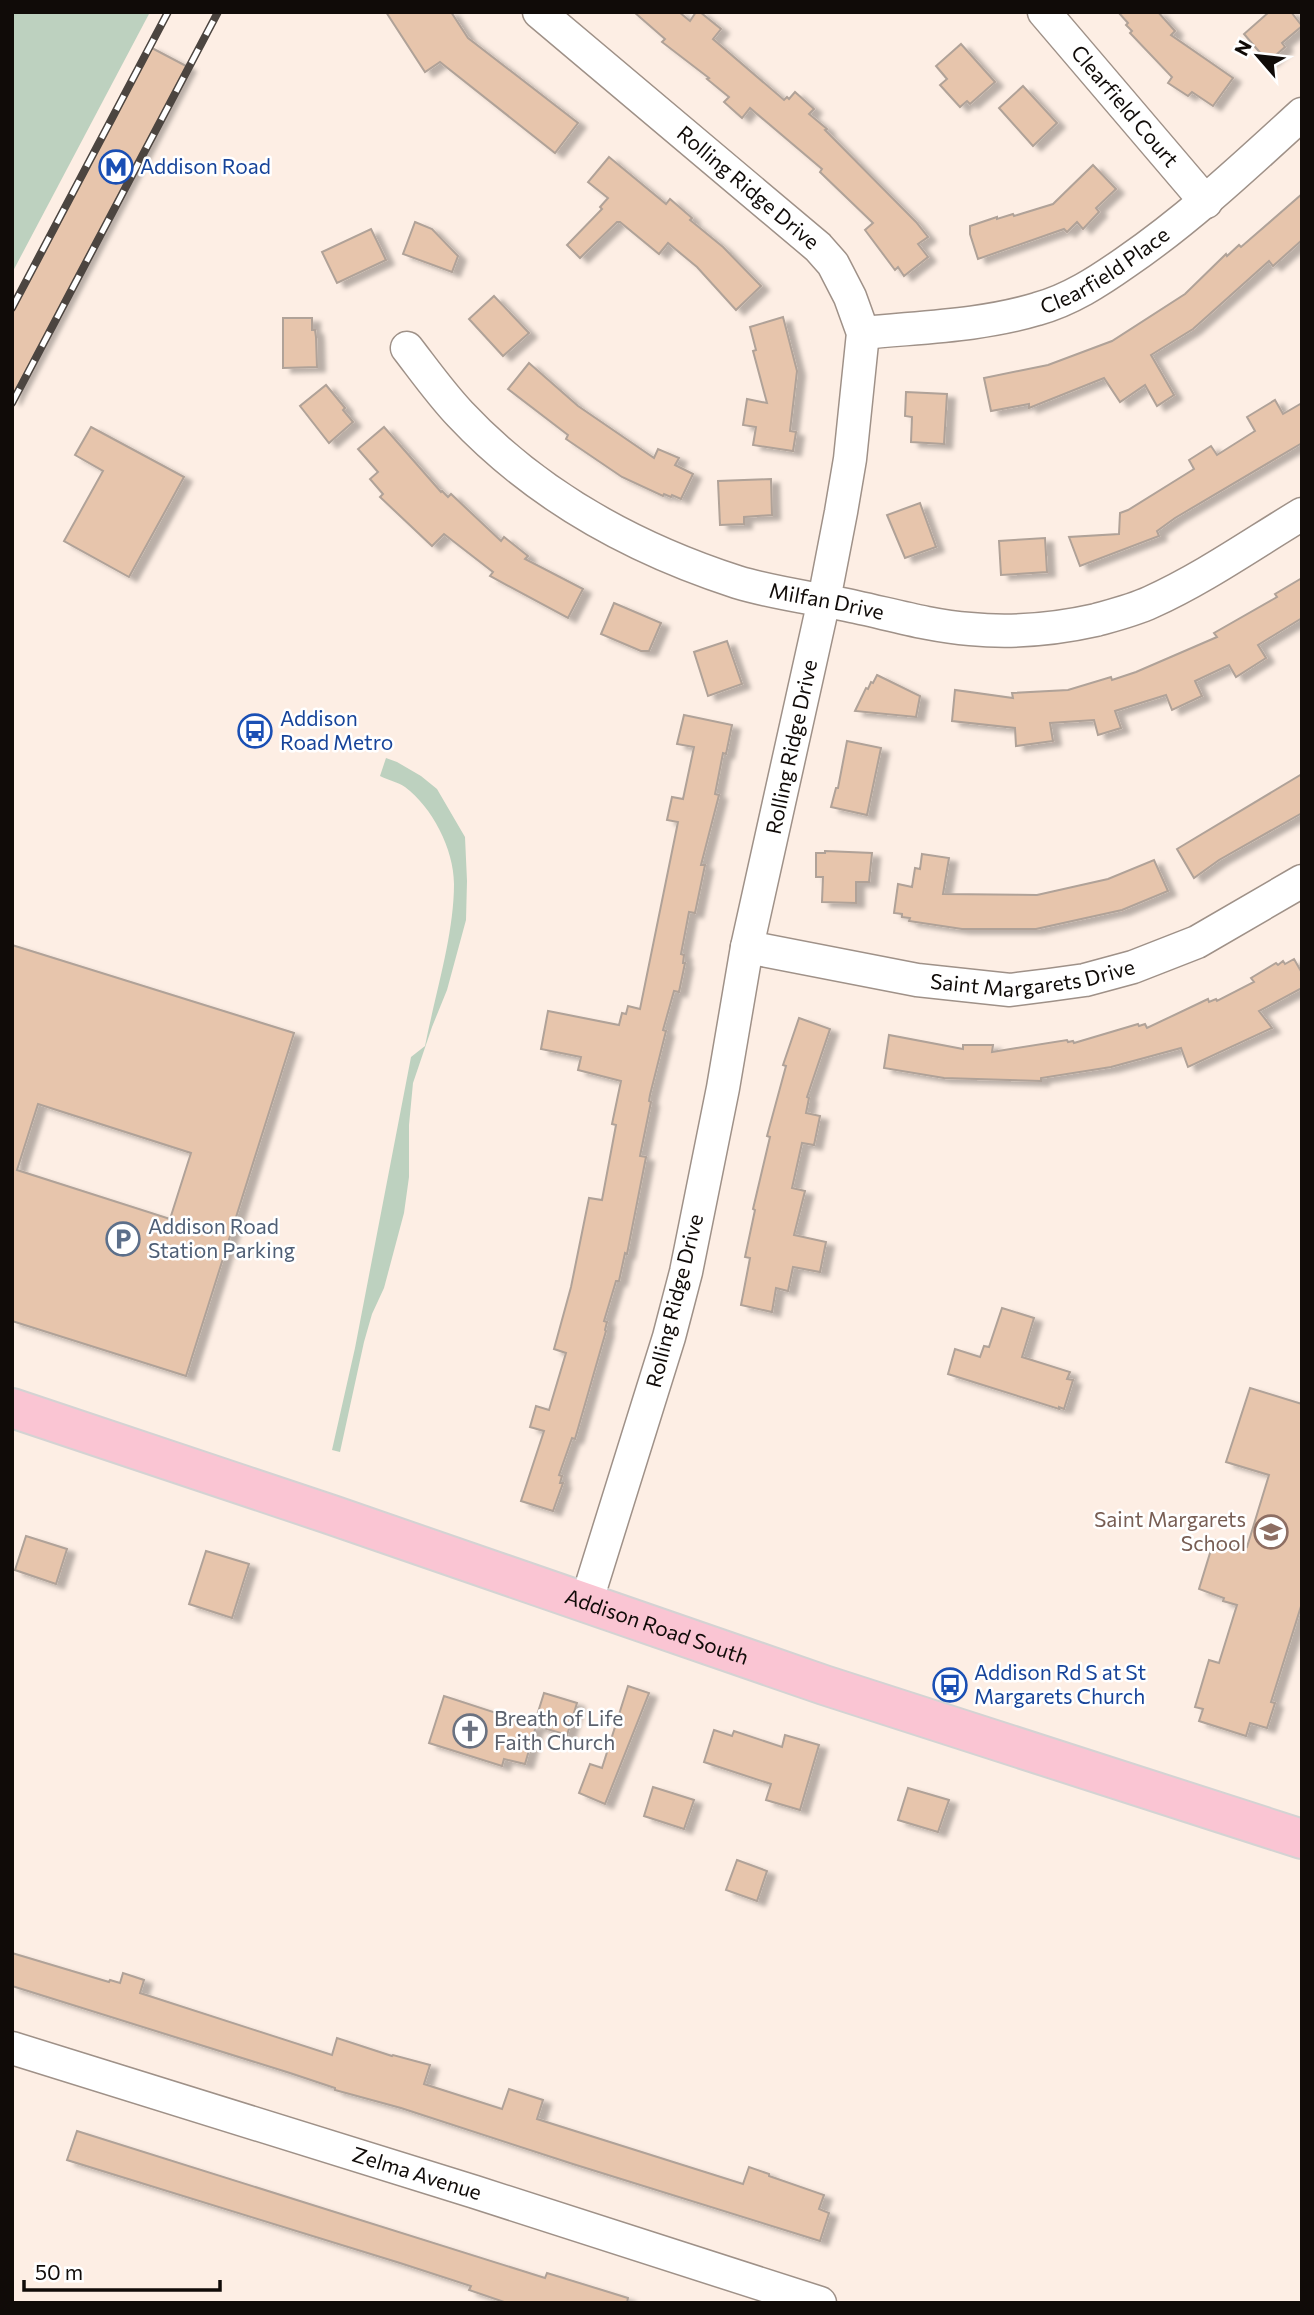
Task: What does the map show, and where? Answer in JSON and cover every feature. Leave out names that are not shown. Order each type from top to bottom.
[{"type":"main road","name":"Addison Road South","points":[[12,1408],[311,1507],[824,1685],[1302,1839]]},
{"type":"street","name":"Rolling Ridge Drive","points":[[540,12],[818,247],[833,264],[850,297],[863,334],[850,458],[824,600],[747,947],[723,1088],[686,1272],[669,1337],[586,1604]]},
{"type":"street","name":"Clearfield Court","points":[[1044,12],[1206,201]]},
{"type":"street","name":"Clearfield Place","points":[[863,334],[1004,317],[1039,309],[1065,299],[1128,261],[1206,201],[1302,114]]},
{"type":"street","name":"Milfan Drive","points":[[407,348],[459,413],[506,459],[589,518],[654,550],[738,582],[939,625],[970,629],[1031,629],[1094,620],[1149,604],[1302,514]]},
{"type":"street","name":"Saint Margarets Drive","points":[[747,947],[917,980],[1010,990],[1085,979],[1133,967],[1197,942],[1302,881]]},
{"type":"street","name":"Zelma Avenue","points":[[12,2048],[820,2303]]},
{"type":"green space","points":[[12,12],[150,12],[12,273]]},
{"type":"green space","points":[[386,758],[421,776],[437,789],[465,837],[466,920],[447,990],[413,1083],[409,1125],[409,1177],[404,1213],[384,1288],[372,1314],[364,1342],[340,1452],[332,1450],[355,1348],[411,1057],[425,1046],[453,904],[453,871],[446,843],[432,817],[415,795],[402,785],[380,776]]},
{"type":"building","points":[[386,12],[451,12],[468,38],[578,123],[555,153],[440,62],[425,72]]},
{"type":"building","points":[[634,12],[679,12],[690,21],[696,12],[700,12],[721,29],[713,39],[784,100],[787,97],[789,99],[795,92],[814,109],[809,114],[827,129],[825,130],[928,237],[918,244],[928,257],[904,276],[898,267],[895,270],[865,230],[873,223],[820,172],[822,169],[750,108],[742,118],[724,102],[729,97],[662,42],[665,39]]},
{"type":"building","points":[[1118,12],[1158,12],[1175,31],[1171,35],[1233,78],[1213,106],[1192,92],[1188,96],[1168,83],[1172,77],[1130,33],[1132,31],[1126,25],[1128,23]]},
{"type":"building","points":[[1269,12],[1291,12],[1302,26],[1282,43],[1285,47],[1268,62],[1244,34]]},
{"type":"building","points":[[961,44],[995,82],[970,104],[967,101],[960,107],[940,85],[947,79],[936,66]]},
{"type":"building","points":[[150,47],[188,67],[12,401],[12,310]]},
{"type":"building","points":[[1023,86],[1057,123],[1033,146],[999,108]]},
{"type":"building","points":[[609,157],[666,204],[670,199],[761,286],[736,310],[697,267],[668,243],[659,254],[620,222],[580,258],[567,245],[602,209],[600,207],[608,198],[588,182]]},
{"type":"building","points":[[1093,165],[1116,189],[1096,208],[1099,212],[1083,229],[1077,222],[1067,232],[1064,229],[978,259],[970,226],[1053,204]]},
{"type":"building","points":[[1302,194],[1302,240],[1273,266],[1269,261],[1193,329],[1151,355],[1174,395],[1157,406],[1145,385],[1120,402],[1104,378],[1029,408],[1029,404],[991,411],[984,378],[1048,365],[1112,341],[1185,294],[1226,254],[1227,256],[1239,245],[1241,247]]},
{"type":"building","points":[[415,222],[432,229],[458,256],[452,272],[403,254]]},
{"type":"building","points":[[371,229],[386,260],[337,283],[322,252]]},
{"type":"building","points":[[494,296],[529,333],[503,356],[469,319]]},
{"type":"building","points":[[783,317],[797,371],[790,431],[796,432],[793,451],[753,445],[756,427],[743,425],[747,399],[767,403],[753,351],[756,350],[750,327]]},
{"type":"building","points":[[283,318],[312,318],[317,367],[283,368]]},
{"type":"building","points":[[529,363],[578,406],[654,458],[658,449],[679,458],[675,465],[693,474],[681,499],[672,495],[663,496],[622,477],[566,439],[568,435],[508,389]]},
{"type":"building","points":[[326,385],[353,422],[329,443],[300,406]]},
{"type":"building","points":[[906,392],[947,394],[944,444],[911,442],[912,417],[905,416]]},
{"type":"building","points":[[1275,400],[1283,414],[1302,403],[1302,443],[1175,518],[1157,531],[1159,536],[1080,566],[1069,537],[1119,534],[1120,513],[1194,469],[1189,460],[1211,446],[1217,455],[1255,431],[1247,417]]},
{"type":"building","points":[[91,427],[184,477],[129,577],[64,541],[103,471],[75,455]]},
{"type":"building","points":[[384,427],[441,492],[448,497],[451,494],[501,541],[504,537],[528,556],[525,559],[583,589],[568,618],[490,576],[493,572],[444,534],[432,546],[380,497],[383,494],[370,479],[378,472],[358,449]]},
{"type":"building","points":[[771,479],[772,515],[744,517],[744,524],[720,525],[718,481]]},
{"type":"building","points":[[920,503],[936,547],[905,558],[887,515]]},
{"type":"building","points":[[1045,538],[1047,572],[1001,575],[999,541]]},
{"type":"building","points":[[1302,578],[1302,618],[1258,645],[1266,658],[1236,677],[1229,665],[1195,681],[1202,696],[1172,710],[1166,695],[1115,711],[1121,728],[1098,735],[1094,720],[1050,723],[1053,741],[1016,746],[1015,728],[952,721],[955,690],[1013,698],[1012,693],[1068,690],[1111,677],[1112,680],[1217,637],[1214,633],[1277,597],[1275,594]]},
{"type":"building","points":[[614,603],[661,623],[649,651],[641,651],[601,634]]},
{"type":"building","points":[[727,641],[742,684],[708,696],[694,652]]},
{"type":"building","points":[[877,675],[920,696],[916,717],[855,711],[866,688],[868,689]]},
{"type":"building","points":[[684,715],[732,725],[726,754],[723,753],[715,794],[719,795],[701,865],[705,865],[695,913],[689,912],[681,954],[684,955],[685,963],[679,992],[674,991],[663,1030],[666,1031],[650,1095],[651,1102],[640,1156],[646,1157],[627,1254],[625,1253],[619,1281],[616,1281],[604,1321],[607,1322],[606,1331],[575,1439],[572,1438],[559,1475],[562,1476],[560,1483],[563,1483],[553,1511],[521,1501],[544,1431],[530,1427],[536,1406],[549,1410],[566,1353],[554,1349],[571,1287],[589,1198],[602,1200],[616,1125],[612,1124],[621,1081],[578,1070],[581,1057],[541,1049],[548,1011],[619,1025],[622,1013],[626,1014],[628,1006],[640,1009],[678,822],[667,820],[672,797],[683,799],[694,747],[677,744]]},
{"type":"building","points":[[847,741],[881,748],[867,815],[831,807],[838,788]]},
{"type":"building","points":[[1302,774],[1302,813],[1219,860],[1194,878],[1177,849]]},
{"type":"building","points":[[816,853],[872,853],[869,882],[856,882],[856,903],[822,902],[823,877],[816,877]]},
{"type":"building","points":[[922,854],[949,858],[943,894],[1037,895],[1108,879],[1154,860],[1168,891],[1122,910],[1036,929],[962,929],[909,921],[910,918],[894,913],[898,884],[912,887],[915,868],[920,869]]},
{"type":"building","name":"Addison Road Station Parking","points":[[12,945],[294,1033],[186,1376],[12,1321]],"holes":[[[38,1104],[191,1153],[170,1219],[17,1170]]]},
{"type":"building","points":[[1294,959],[1302,973],[1302,988],[1259,1011],[1272,1028],[1188,1067],[1181,1048],[1111,1067],[1041,1078],[1041,1081],[944,1078],[884,1068],[889,1035],[963,1049],[963,1045],[993,1045],[992,1052],[1067,1040],[1074,1043],[1138,1024],[1145,1024],[1147,1028],[1208,999],[1209,1002],[1216,999],[1217,1001],[1254,982],[1251,978],[1276,963],[1278,965],[1283,961],[1285,964]]},
{"type":"building","points":[[799,1018],[830,1029],[807,1097],[806,1113],[820,1116],[814,1145],[802,1143],[792,1188],[805,1191],[794,1235],[826,1242],[820,1272],[793,1267],[788,1291],[776,1288],[772,1312],[741,1305],[750,1258],[745,1257],[770,1137],[767,1136],[786,1066],[783,1065]]},
{"type":"building","points":[[1002,1308],[1034,1318],[1022,1357],[1070,1372],[1067,1379],[1073,1380],[1064,1409],[948,1374],[955,1349],[980,1357],[984,1346],[989,1347]]},
{"type":"building","points":[[1250,1388],[1302,1404],[1302,1603],[1271,1702],[1275,1703],[1267,1728],[1250,1723],[1246,1736],[1199,1721],[1203,1709],[1195,1707],[1209,1660],[1219,1663],[1237,1605],[1199,1589],[1214,1540],[1239,1548],[1241,1545],[1247,1547],[1269,1475],[1226,1462]]},
{"type":"building","points":[[26,1536],[67,1549],[56,1584],[15,1570]]},
{"type":"building","points":[[206,1551],[249,1564],[232,1618],[189,1604]]},
{"type":"building","points":[[628,1686],[649,1693],[605,1804],[579,1793],[590,1764],[602,1768]]},
{"type":"building","points":[[544,1693],[577,1703],[567,1735],[534,1725]]},
{"type":"building","points":[[444,1696],[536,1726],[525,1764],[504,1759],[502,1766],[429,1743]]},
{"type":"building","points":[[714,1730],[732,1736],[734,1731],[782,1747],[785,1735],[819,1745],[800,1810],[766,1800],[771,1784],[704,1762]]},
{"type":"building","points":[[653,1787],[694,1800],[684,1829],[644,1816]]},
{"type":"building","points":[[908,1788],[949,1800],[938,1832],[898,1820]]},
{"type":"building","points":[[737,1860],[767,1871],[757,1901],[726,1890]]},
{"type":"building","points":[[12,1953],[109,1982],[120,1983],[123,1973],[144,1980],[140,1993],[332,2055],[337,2038],[430,2065],[424,2084],[502,2109],[509,2089],[543,2100],[537,2119],[743,2184],[749,2167],[769,2174],[824,2195],[819,2209],[829,2213],[820,2241],[12,1986]]},
{"type":"building","points":[[77,2131],[545,2278],[547,2273],[628,2298],[627,2303],[507,2303],[469,2290],[471,2286],[67,2160]]},
{"type":"railway","points":[[12,308],[168,12]]},
{"type":"railway","points":[[12,403],[218,12]]},
{"type":"place","name":"Addison Road","points":[[116,167]]},
{"type":"place","name":"Addison Road Metro","points":[[255,731]]},
{"type":"place","name":"Addison Road Station Parking","points":[[123,1239]]},
{"type":"place","name":"Saint Margarets School","points":[[1271,1532]]},
{"type":"place","name":"Addison Rd S at St Margarets Church","points":[[950,1685]]},
{"type":"place","name":"Breath of Life Faith Church","points":[[470,1731]]}]
